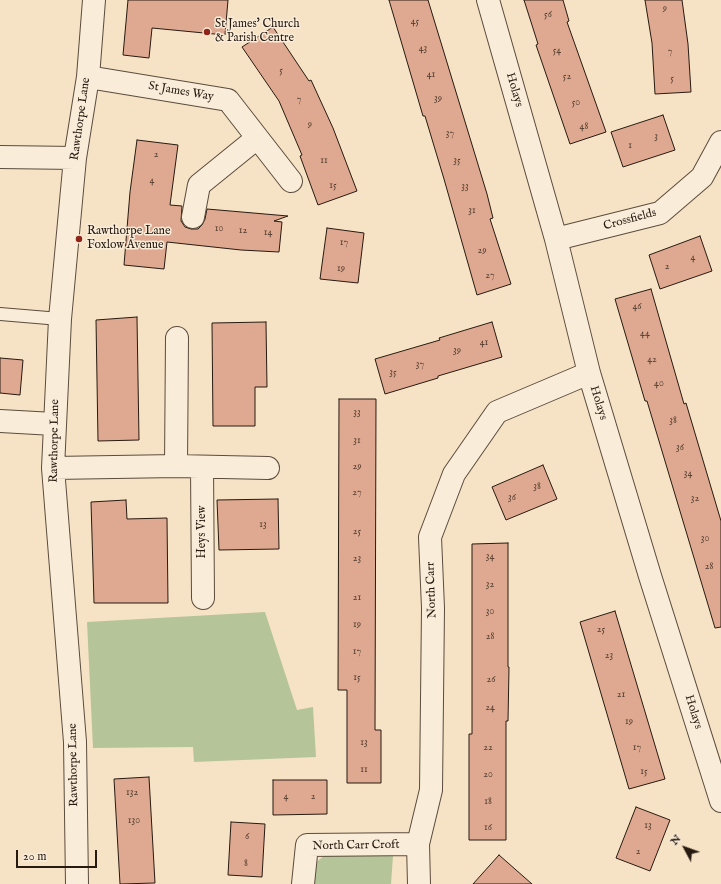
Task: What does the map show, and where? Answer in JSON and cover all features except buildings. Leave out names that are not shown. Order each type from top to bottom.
[{"type":"street","name":"Rawthorpe Lane","points":[[77,884],[75,742],[53,468],[60,319],[76,158],[88,77],[94,0]]},
{"type":"street","name":"Holays","points":[[488,0],[556,240],[589,373],[650,576],[721,801]]},
{"type":"street","name":"St James Way","points":[[88,77],[228,100],[291,181]]},
{"type":"street","points":[[193,217],[199,186],[257,138]]},
{"type":"street","name":"Crossfields","points":[[556,240],[660,213],[702,177],[721,142]]},
{"type":"street","points":[[0,157],[76,158]]},
{"type":"street","points":[[176,466],[177,338]]},
{"type":"street","name":"North Carr","points":[[419,884],[418,844],[431,790],[433,608],[430,537],[454,474],[497,412],[589,373]]},
{"type":"street","points":[[0,421],[54,424]]},
{"type":"street","points":[[53,468],[176,466],[268,468]]},
{"type":"street","name":"Heys View","points":[[202,466],[203,598]]},
{"type":"street","name":"North Carr Croft","points":[[303,884],[307,845],[418,844]]},
{"type":"lane","points":[[0,314],[60,319]]},
{"type":"green space","points":[[265,612],[297,710],[313,707],[316,757],[194,762],[193,747],[93,748],[87,622]]},
{"type":"green space","points":[[327,853],[393,856],[391,884],[311,884],[312,866]]},
{"type":"place","name":"St James' Church & Parish Centre","points":[[207,32]]},
{"type":"place","name":"Rawthorpe Lane Foxlow Avenue","points":[[79,239]]}]
